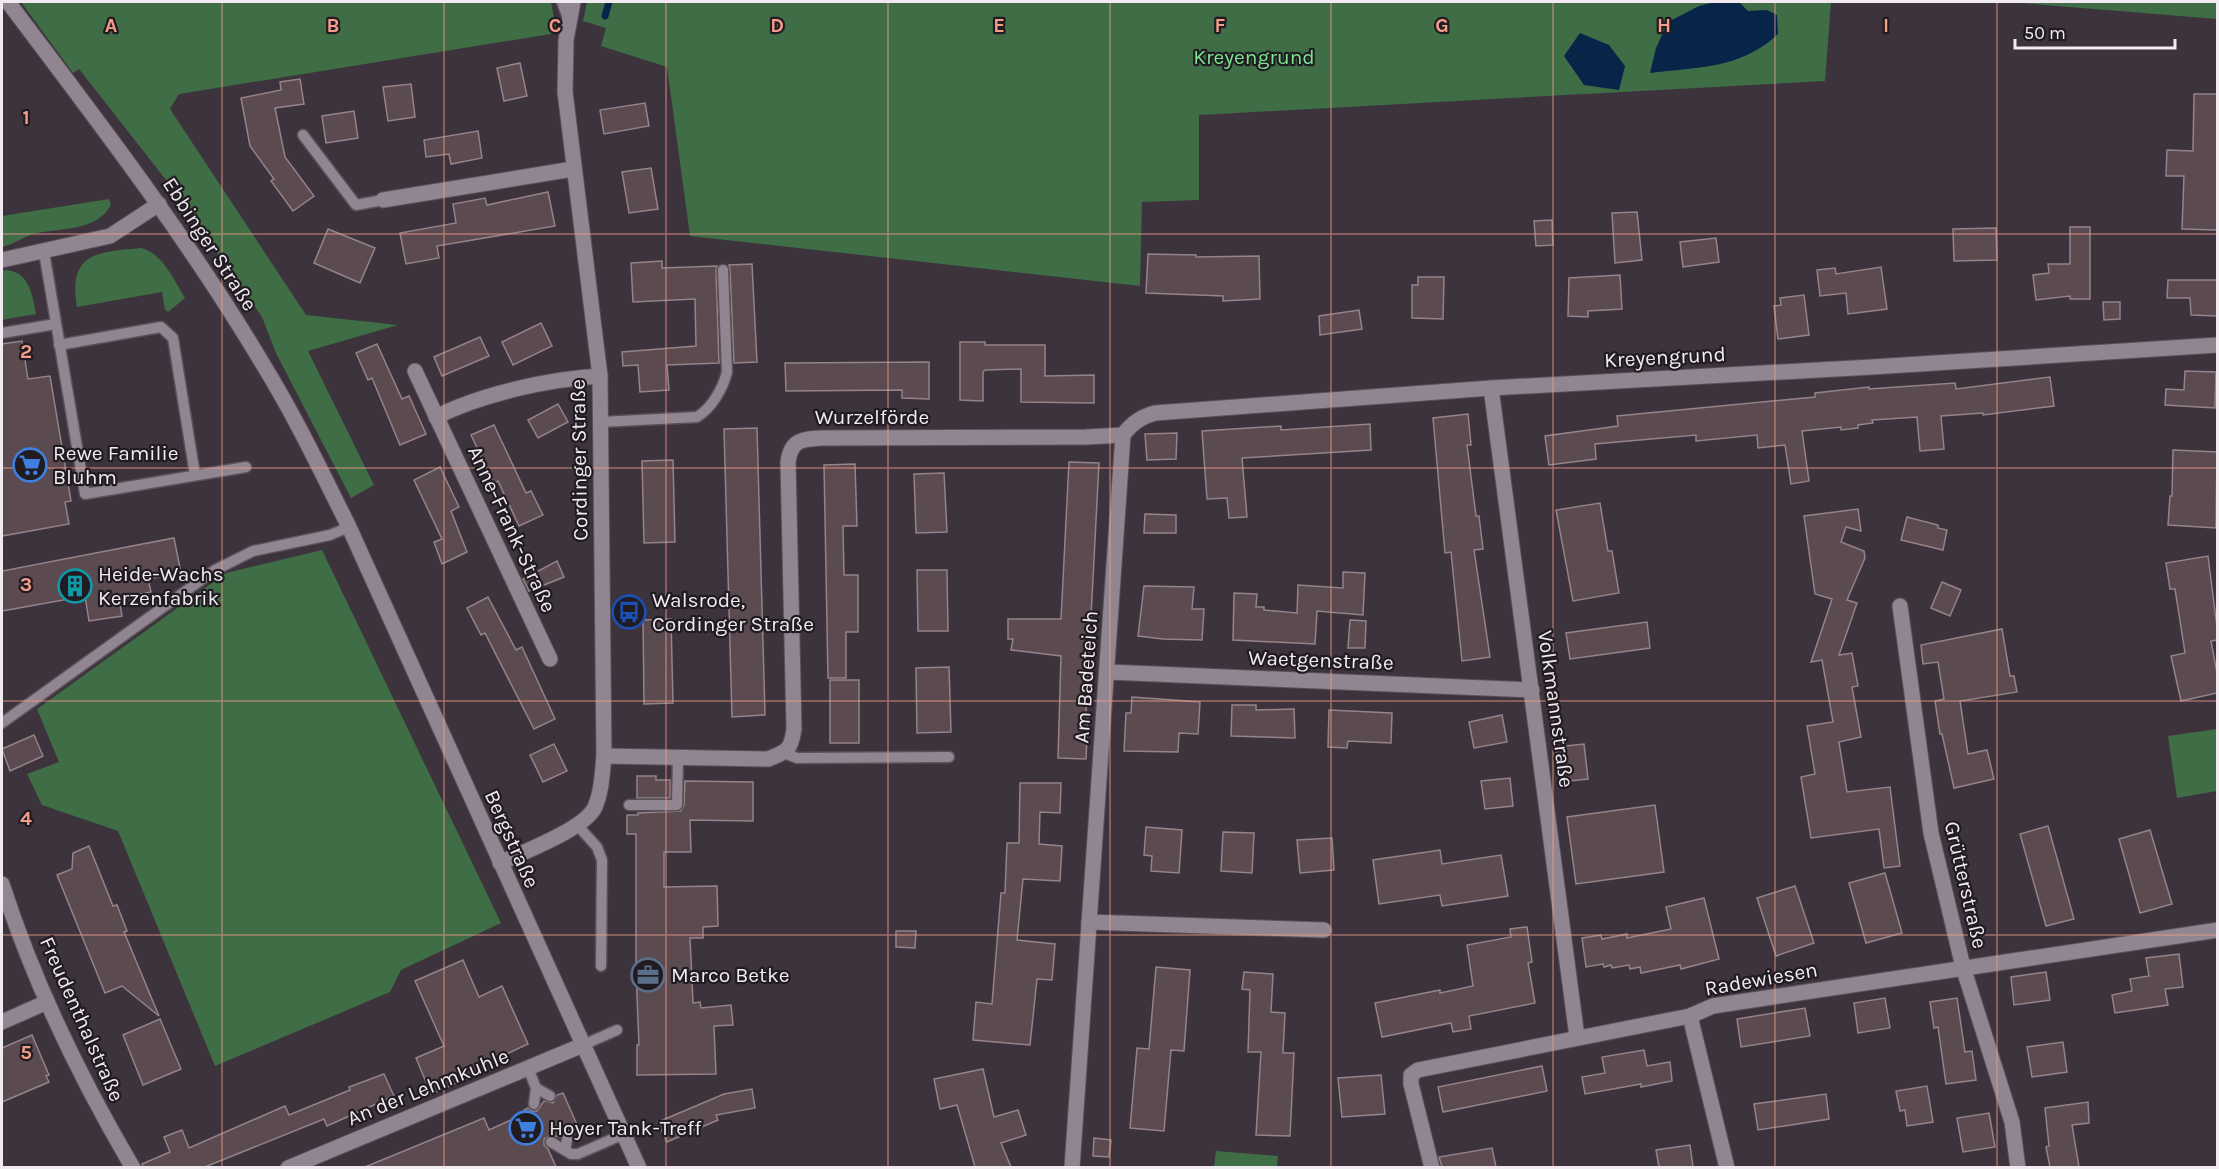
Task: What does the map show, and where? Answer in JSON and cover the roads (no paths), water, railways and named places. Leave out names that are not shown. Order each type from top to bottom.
[{"type":"street","name":"Ebbinger Straße","points":[[8,2],[159,204],[265,366],[349,527]]},
{"type":"street","name":"Cordinger Straße","points":[[500,863],[578,826],[594,809],[601,786],[604,756],[600,376],[565,92],[569,22],[573,2]]},
{"type":"street","points":[[383,200],[573,169]]},
{"type":"street","points":[[2,260],[110,236],[159,204]]},
{"type":"street","name":"Kreyengrund","points":[[1123,435],[1129,426],[1155,413],[1491,388],[2217,345]]},
{"type":"street","name":"Anne-Frank-Straße","points":[[416,371],[550,659]]},
{"type":"street","points":[[436,417],[457,407],[553,380],[600,376]]},
{"type":"street","name":"Volkmannstraße","points":[[1491,388],[1577,1037]]},
{"type":"street","name":"Am Badeteich","points":[[1072,1167],[1123,435]]},
{"type":"street","name":"Wurzelförde","points":[[784,753],[792,745],[794,729],[788,462],[789,452],[795,443],[804,438],[1123,435]]},
{"type":"street","name":"Bergstraße","points":[[349,527],[639,1167]]},
{"type":"street","name":"Grütterstraße","points":[[1900,606],[1931,833],[1963,967],[2012,1122],[2018,1167]]},
{"type":"street","name":"Waetgenstraße","points":[[1108,672],[1532,690]]},
{"type":"street","points":[[604,756],[768,759],[784,753]]},
{"type":"street","name":"Freudenthalstraße","points":[[2,884],[47,1002],[98,1109],[134,1167]]},
{"type":"street","points":[[1089,922],[1324,930]]},
{"type":"street","name":"Radewiesen","points":[[1432,1167],[1411,1084],[1411,1075],[1418,1070],[1690,1016],[1713,1005],[2217,930]]},
{"type":"street","points":[[2,1022],[47,1002]]},
{"type":"street","points":[[1690,1016],[1727,1167]]},
{"type":"street","name":"An der Lehmkuhle","points":[[288,1167],[583,1045]]},
{"type":"lane","points":[[562,2],[569,22]]},
{"type":"lane","points":[[303,135],[356,205],[383,200]]},
{"type":"lane","points":[[44,252],[85,494],[246,467]]},
{"type":"lane","points":[[601,422],[697,417],[703,413],[723,387],[727,372],[723,270]]},
{"type":"lane","points":[[2,333],[56,324]]},
{"type":"lane","points":[[59,345],[161,327],[173,338],[195,475]]},
{"type":"lane","points":[[2,723],[215,570],[253,551],[330,535],[349,527]]},
{"type":"lane","points":[[784,753],[797,758],[949,757]]},
{"type":"lane","points":[[629,804],[677,805],[678,757]]},
{"type":"lane","points":[[578,826],[597,847],[602,860],[602,966]]},
{"type":"lane","points":[[583,1045],[616,1030]]},
{"type":"lane","points":[[528,1068],[536,1088],[534,1104]]},
{"type":"lane","points":[[536,1088],[550,1096]]},
{"type":"lane","points":[[565,1149],[568,1134]]},
{"type":"lane","points":[[551,1142],[571,1154],[578,1154],[624,1134]]},
{"type":"water","points":[[1715,2],[1739,2],[1748,11],[1767,10],[1777,15],[1778,34],[1749,54],[1734,60],[1702,67],[1650,73],[1656,48],[1668,22],[1699,6]]},
{"type":"water","points":[[1580,33],[1609,45],[1625,66],[1619,90],[1584,85],[1564,56]]},
{"type":"waterway","points":[[605,16],[609,2]]},
{"type":"place","name":"Rewe Familie Bluhm","points":[[30,465]]},
{"type":"place","name":"Heide-Wachs Kerzenfabrik","points":[[75,586]]},
{"type":"place","name":"Walsrode, Cordinger Straße","points":[[629,612]]},
{"type":"place","name":"Marco Betke","points":[[648,975]]},
{"type":"place","name":"Hoyer Tank-Treff","points":[[526,1128]]}]
